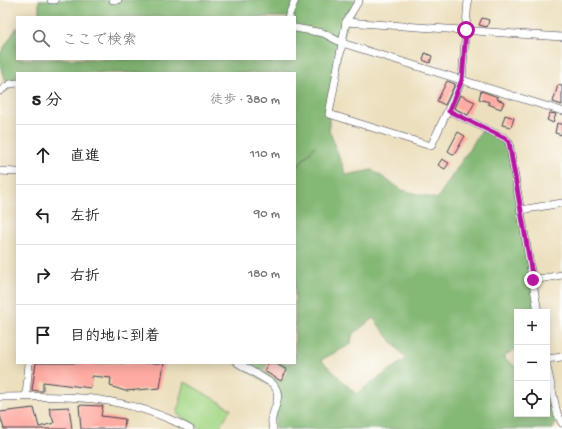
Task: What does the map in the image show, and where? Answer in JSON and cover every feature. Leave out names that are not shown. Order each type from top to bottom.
[{"type":"street","points":[[113,0],[118,0]]},
{"type":"street","points":[[288,16],[295,0]]},
{"type":"street","points":[[359,0],[346,22],[329,114],[432,146],[462,80],[468,0]]},
{"type":"street","points":[[346,22],[562,37]]},
{"type":"street","points":[[296,28],[323,33],[342,43],[562,111]]},
{"type":"street","points":[[0,92],[10,84],[16,83]]},
{"type":"street","points":[[449,111],[505,138],[509,142],[538,309]]},
{"type":"street","points":[[0,171],[16,172]]},
{"type":"street","points":[[521,210],[562,203]]},
{"type":"street","points":[[533,280],[562,275]]},
{"type":"street","points":[[550,359],[562,357]]},
{"type":"street","points":[[26,396],[29,364]]},
{"type":"street","points":[[240,364],[273,384],[277,389],[279,393],[272,417],[273,429]]},
{"type":"street","points":[[550,378],[562,423]]},
{"type":"street","points":[[0,397],[73,396],[102,399],[126,404],[169,418],[190,429]]},
{"type":"green space","points":[[39,0],[360,0],[344,32],[329,114],[329,130],[346,175],[372,170],[402,190],[437,199],[482,130],[509,142],[537,309],[514,309],[514,350],[503,357],[514,366],[514,417],[550,417],[550,392],[557,414],[553,429],[275,429],[277,389],[237,364],[296,364],[296,169],[316,145],[296,167],[296,72],[16,72],[16,82],[6,87],[0,64],[0,54],[16,29],[16,60],[296,60],[296,16],[39,16]],"holes":[[[373,318],[406,359],[356,394],[321,360],[351,344],[352,335]]]},
{"type":"green space","points":[[185,382],[231,409],[218,429],[201,429],[177,414]]},
{"type":"building","points":[[482,18],[489,20],[487,27],[479,25]]},
{"type":"building","points":[[425,53],[432,56],[430,63],[423,60]]},
{"type":"building","points":[[447,81],[455,84],[445,105],[437,101]]},
{"type":"building","points":[[558,85],[562,86],[562,105],[553,102]]},
{"type":"building","points":[[481,91],[498,97],[497,99],[504,102],[501,109],[488,104],[489,102],[479,99]]},
{"type":"building","points":[[460,95],[475,102],[468,115],[454,108]]},
{"type":"building","points":[[550,113],[556,114],[553,123],[547,120]]},
{"type":"building","points":[[505,115],[514,118],[511,127],[502,125]]},
{"type":"building","points":[[557,123],[562,124],[562,135],[555,133]]},
{"type":"building","points":[[458,132],[465,136],[454,155],[448,151]]},
{"type":"building","points":[[442,159],[449,163],[445,169],[438,165]]},
{"type":"building","points":[[36,364],[164,364],[160,388],[125,391],[110,386],[111,378],[92,376],[91,388],[43,382],[43,391],[32,390]]},
{"type":"building","points":[[268,364],[277,364],[287,370],[281,381],[264,371]]},
{"type":"building","points":[[79,405],[103,406],[101,416],[125,419],[124,429],[81,429]]},
{"type":"building","points":[[69,407],[72,429],[4,429],[0,415],[0,412],[34,408],[39,427],[54,423],[49,408]]},
{"type":"route","points":[[466,30],[462,80],[449,111],[505,138],[509,142],[533,280]]}]
